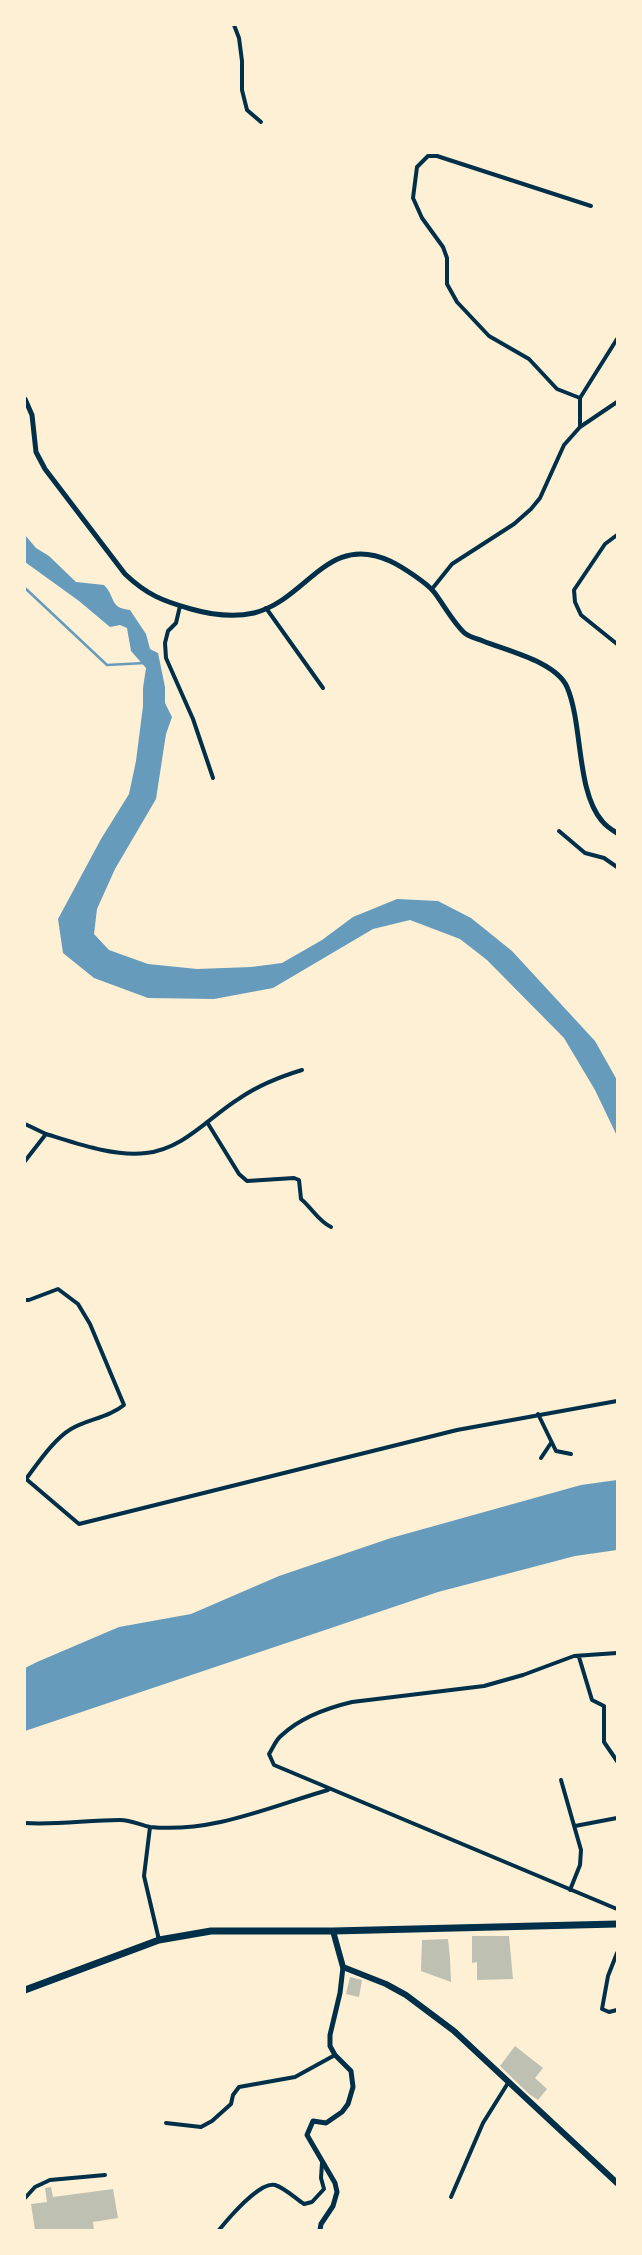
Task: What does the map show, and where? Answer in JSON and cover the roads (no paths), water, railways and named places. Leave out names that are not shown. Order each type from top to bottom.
[{"type":"highway","points":[[25,1990],[158,1940],[211,1931],[333,1931],[617,1924]]},
{"type":"main road","points":[[333,1931],[343,1967],[386,1984],[406,1995],[454,2032],[617,2183]]},
{"type":"street","points":[[234,25],[239,38],[242,62],[242,90],[247,110],[261,122]]},
{"type":"street","points":[[580,398],[557,389],[529,359],[489,336],[457,302],[447,284],[447,258],[443,247],[422,218],[413,198],[418,167],[428,156],[437,156],[591,206]]},
{"type":"street","points":[[580,427],[580,398],[617,339]]},
{"type":"street","points":[[25,399],[32,415],[36,452],[45,469],[126,574],[141,590],[159,600],[208,614],[232,616],[256,612],[281,600],[332,561],[350,554],[369,555],[390,562],[432,589],[465,634],[546,666],[560,676],[567,688],[573,711],[585,780],[602,821],[617,834]]},
{"type":"street","points":[[432,589],[452,564],[474,548],[514,524],[531,509],[540,498],[564,445],[580,427],[617,402]]},
{"type":"street","points":[[617,535],[605,544],[574,590],[575,602],[581,615],[617,644]]},
{"type":"street","points":[[180,606],[176,623],[168,631],[165,643],[166,658],[193,719],[214,778]]},
{"type":"street","points":[[266,608],[323,688]]},
{"type":"street","points":[[559,831],[585,853],[604,858],[617,867]]},
{"type":"street","points":[[25,1124],[46,1134],[102,1150],[146,1153],[176,1145],[239,1098],[273,1079],[302,1070]]},
{"type":"street","points":[[207,1122],[238,1174],[247,1181],[294,1178],[299,1180],[301,1199],[312,1208],[322,1223],[331,1227]]},
{"type":"street","points":[[25,1161],[46,1134]]},
{"type":"street","points":[[25,1300],[58,1289],[78,1304],[90,1324],[124,1405],[113,1414],[70,1429],[45,1454],[26,1478],[80,1524],[440,1434],[538,1414],[617,1401]]},
{"type":"street","points":[[538,1414],[556,1452],[571,1454]]},
{"type":"street","points":[[541,1458],[552,1443]]},
{"type":"street","points":[[617,1653],[574,1656],[523,1675],[484,1686],[352,1702],[333,1707],[309,1716],[281,1735],[269,1754],[274,1765],[328,1790],[617,1908]]},
{"type":"street","points":[[579,1657],[592,1700],[604,1706],[604,1742],[617,1761]]},
{"type":"street","points":[[561,1780],[581,1850],[580,1865],[570,1890]]},
{"type":"street","points":[[25,1823],[47,1824],[121,1820],[139,1822],[150,1827],[175,1829],[214,1825],[328,1790]]},
{"type":"street","points":[[575,1826],[617,1818]]},
{"type":"street","points":[[150,1827],[144,1876],[158,1940]]},
{"type":"street","points":[[617,1953],[608,1976],[602,2009],[609,2012],[617,2010]]},
{"type":"street","points":[[320,2230],[321,2224],[332,2206],[336,2192],[335,2183],[307,2135],[312,2121],[326,2123],[342,2112],[348,2104],[353,2087],[351,2071],[335,2055],[330,2046],[330,2035],[340,1993],[343,1967]]},
{"type":"street","points":[[166,2123],[201,2127],[212,2121],[231,2104],[233,2095],[239,2087],[295,2077],[335,2055]]},
{"type":"street","points":[[451,2198],[483,2123],[508,2083]]},
{"type":"street","points":[[219,2230],[234,2210],[266,2186],[274,2185],[304,2204],[312,2202],[324,2189],[321,2178],[322,2163]]},
{"type":"street","points":[[25,2198],[35,2187],[50,2180],[105,2175]]},
{"type":"water","points":[[25,535],[36,548],[49,556],[76,582],[104,585],[119,607],[130,610],[146,634],[150,649],[158,653],[165,687],[165,703],[172,717],[166,734],[156,799],[115,869],[97,909],[94,934],[109,950],[148,964],[197,969],[251,967],[282,963],[322,940],[353,917],[397,899],[438,901],[471,918],[512,951],[595,1041],[617,1080],[617,1136],[595,1090],[564,1038],[487,960],[460,939],[410,920],[373,929],[273,988],[214,999],[148,998],[94,978],[63,953],[58,919],[101,839],[129,794],[136,761],[146,668],[131,651],[127,628],[120,625],[110,627],[79,601],[25,562]]},
{"type":"water","points":[[617,1480],[617,1550],[575,1556],[438,1592],[25,1731],[25,1668],[119,1627],[191,1614],[279,1576],[391,1538],[581,1485]]},
{"type":"waterway","points":[[25,588],[107,665],[145,663]]}]
